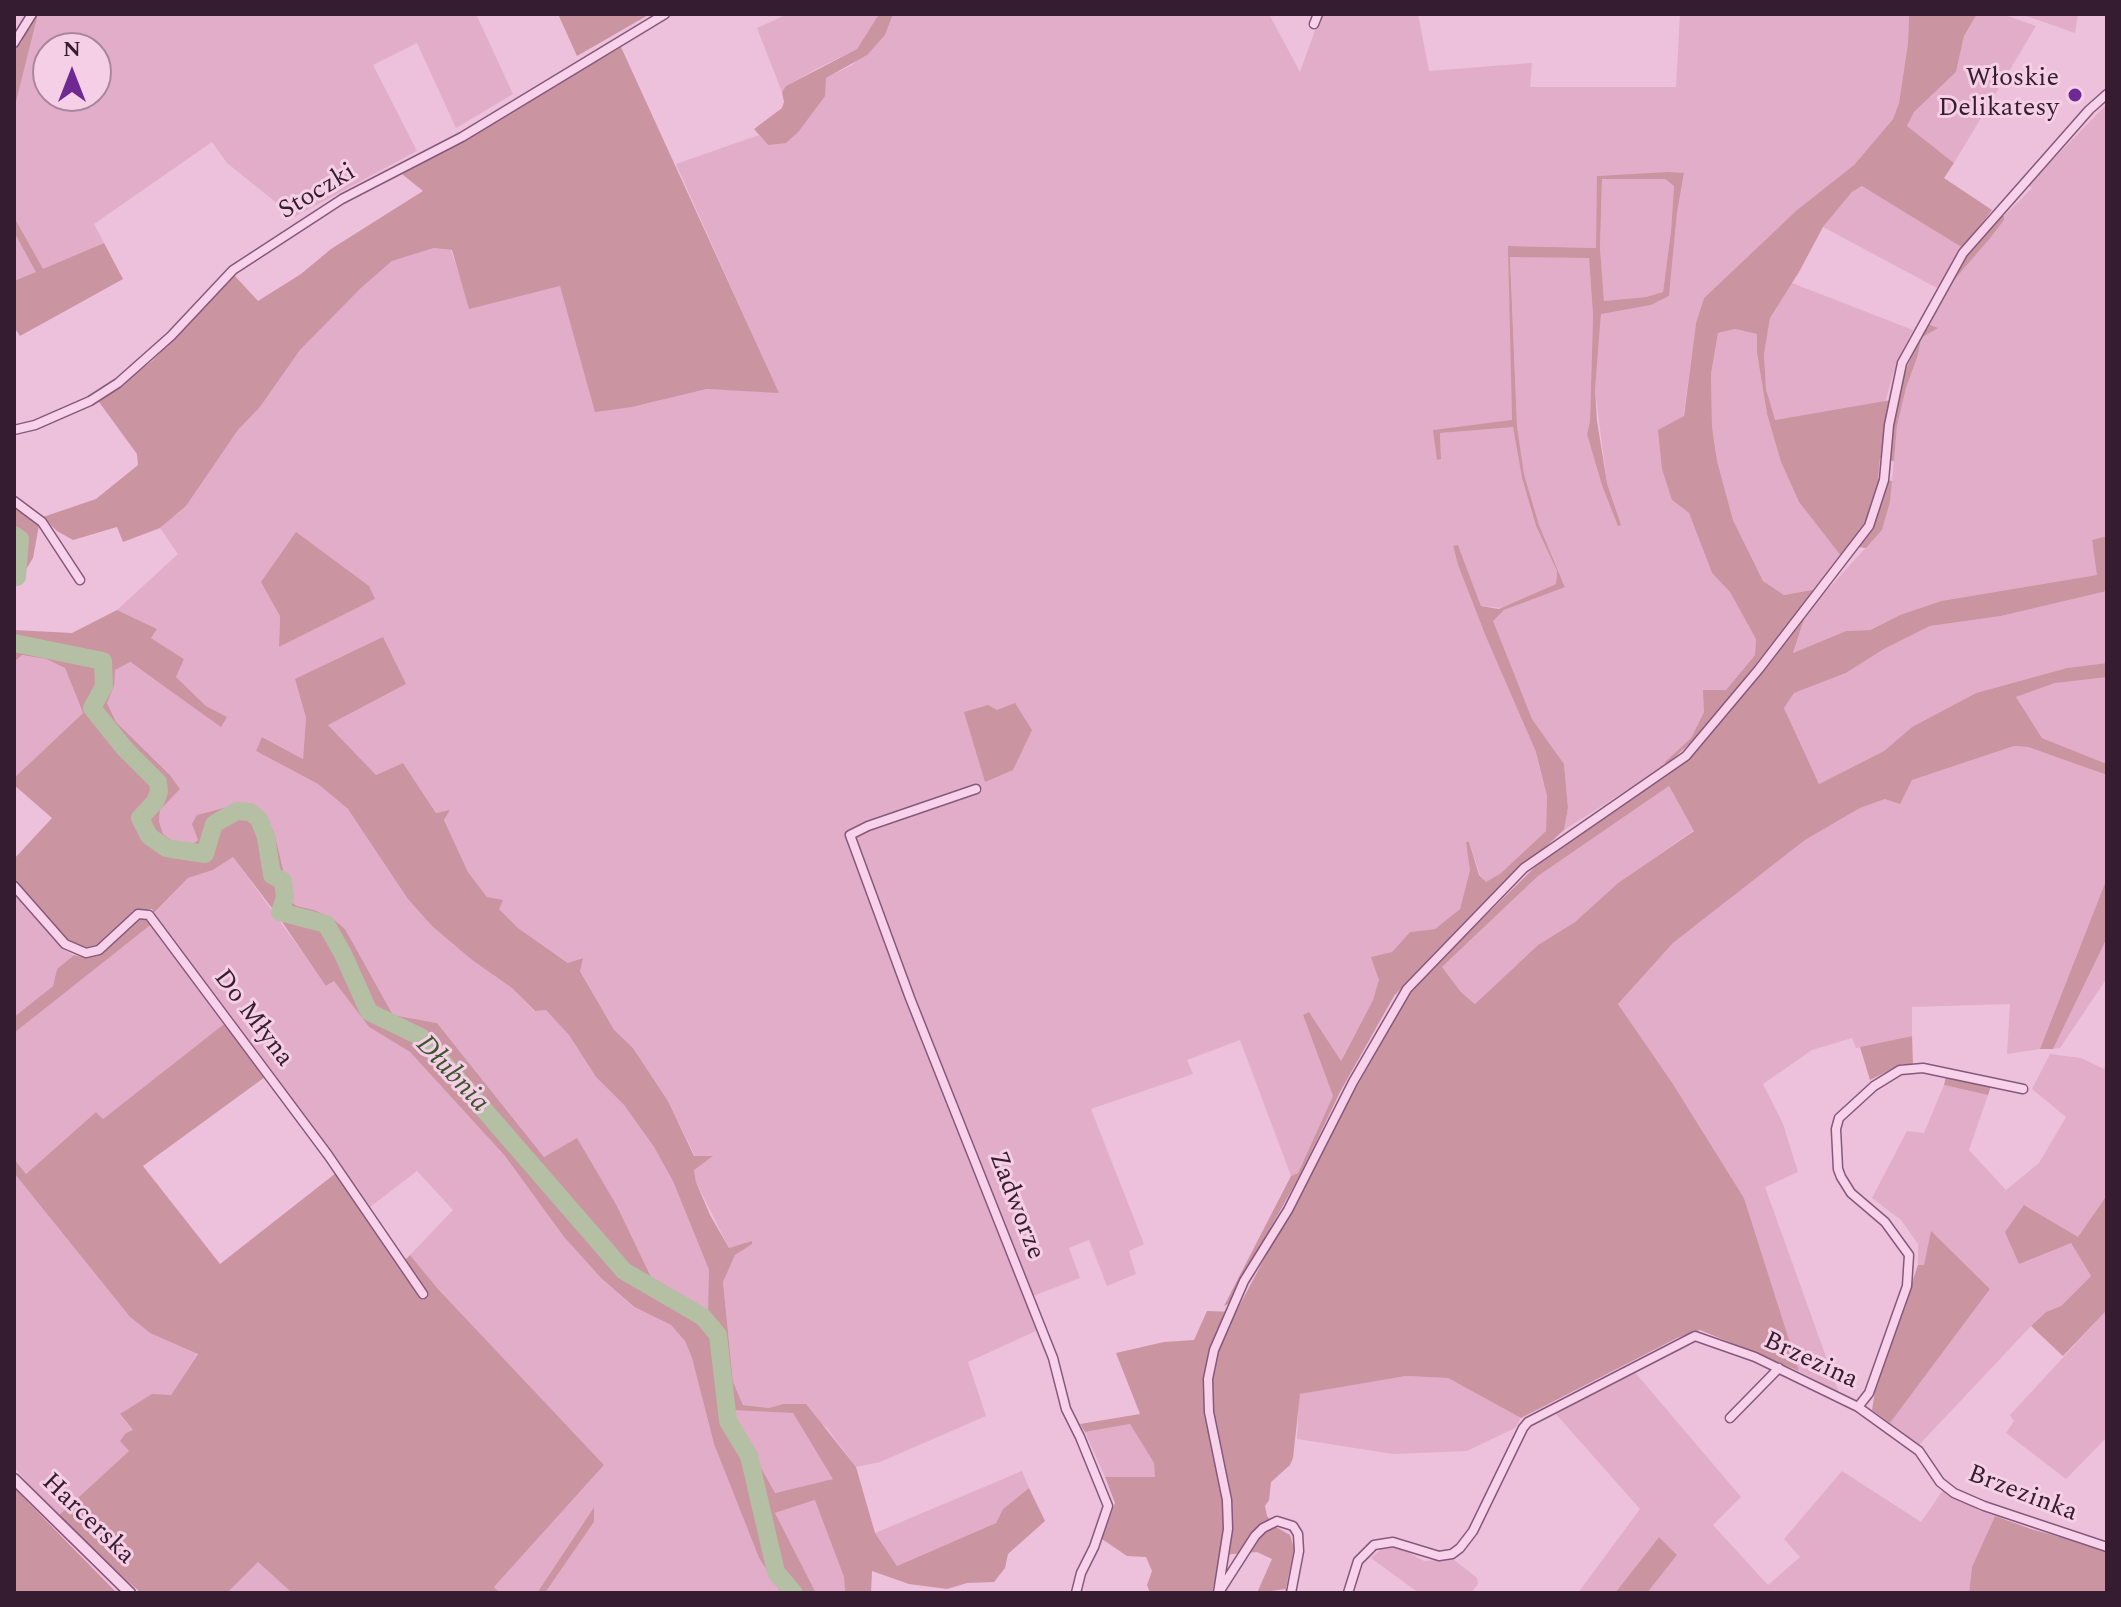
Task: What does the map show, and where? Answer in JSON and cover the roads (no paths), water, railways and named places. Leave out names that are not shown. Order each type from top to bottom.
[{"type":"street","points":[[14,43],[32,14]]},
{"type":"street","name":"Stoczki","points":[[14,430],[35,425],[90,401],[118,383],[171,336],[233,270],[342,199],[462,137],[665,14]]},
{"type":"street","points":[[1314,24],[1318,14]]},
{"type":"street","points":[[1218,1593],[1228,1529],[1227,1500],[1209,1412],[1208,1379],[1221,1331],[1244,1281],[1288,1210],[1353,1082],[1407,989],[1524,868],[1686,756],[1771,653],[1869,526],[1884,480],[1889,425],[1902,363],[1963,253],[2089,110],[2107,94]]},
{"type":"street","points":[[14,501],[42,522],[80,580]]},
{"type":"street","name":"Zadworze","points":[[976,789],[850,835],[910,998],[1053,1358],[1066,1409],[1108,1506],[1076,1593]]},
{"type":"street","name":"Do Młyna","points":[[14,886],[65,944],[77,952],[99,950],[138,914],[149,915],[328,1155],[423,1294]]},
{"type":"street","name":"Brzezina","points":[[1348,1593],[1358,1561],[1374,1545],[1393,1542],[1439,1556],[1452,1554],[1473,1531],[1523,1428],[1544,1411],[1695,1336],[1779,1368],[1858,1407],[1869,1393],[1907,1286],[1909,1255],[1885,1222],[1851,1193],[1841,1177],[1836,1129],[1839,1118],[1874,1086],[1900,1070],[1923,1068],[2023,1089]]},
{"type":"street","points":[[1730,1418],[1779,1368]]},
{"type":"street","name":"Brzezinka","points":[[1858,1407],[1919,1451],[1940,1482],[1954,1493],[2107,1547]]},
{"type":"street","name":"Harcerska","points":[[14,1479],[130,1593]]},
{"type":"street","points":[[1218,1593],[1255,1536],[1277,1521],[1293,1526],[1298,1534],[1299,1551],[1291,1593]]},
{"type":"waterway","name":"Dłubnia","points":[[14,535],[20,539],[17,577],[14,577]]},
{"type":"waterway","name":"Dłubnia","points":[[14,643],[103,661],[104,686],[92,708],[125,749],[158,782],[159,792],[155,802],[140,818],[149,836],[166,848],[205,854],[214,824],[237,811],[250,812],[259,819],[266,837],[272,875],[283,881],[285,897],[280,912],[326,924],[369,1012],[421,1037],[624,1271],[703,1317],[718,1335],[728,1421],[749,1456],[776,1572],[794,1593]]},
{"type":"place","name":"Włoskie Delikatesy","points":[[2075,95]]}]
